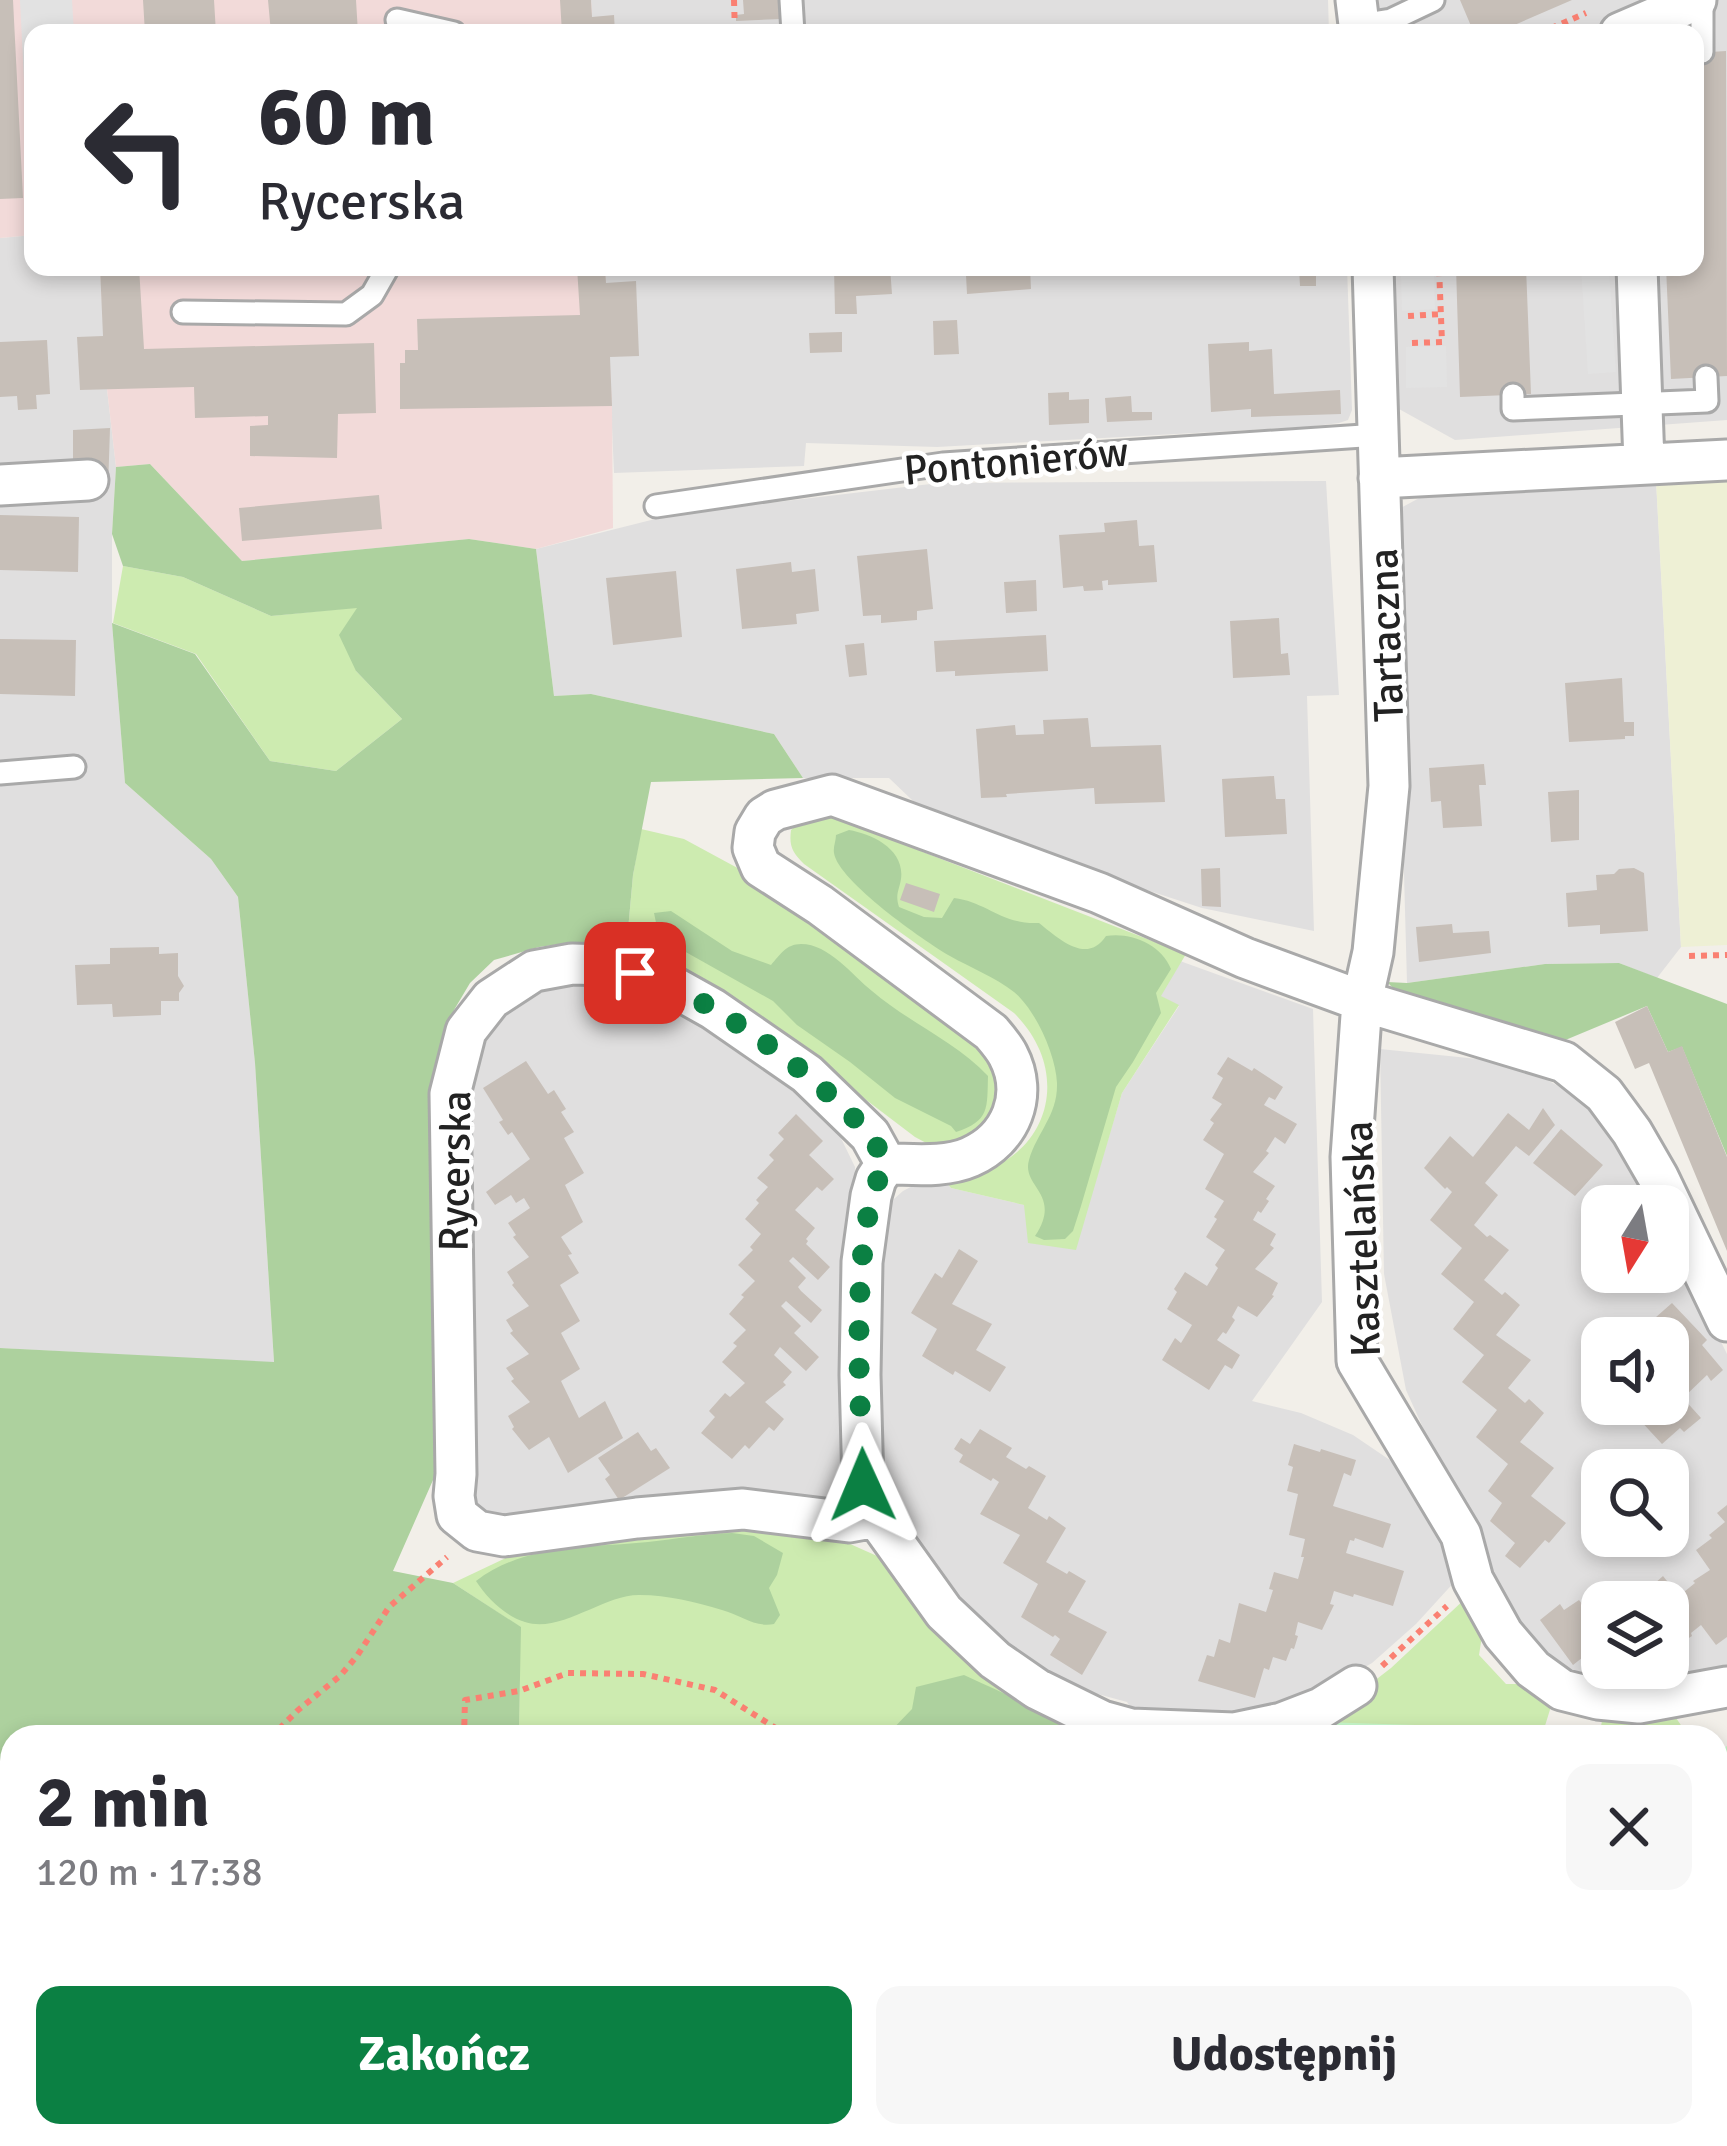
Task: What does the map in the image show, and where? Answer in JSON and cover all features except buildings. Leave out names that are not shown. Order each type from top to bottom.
[{"type":"street","points":[[1624,24],[1699,0]]},
{"type":"street","name":"Tartaczna","points":[[1362,1001],[1372,952],[1389,786],[1372,276]]},
{"type":"street","points":[[1636,276],[1644,464]]},
{"type":"street","points":[[1379,478],[1727,460]]},
{"type":"street","points":[[0,485],[88,480]]},
{"type":"street","points":[[1115,1725],[1036,1689],[995,1660],[944,1612],[876,1516],[863,1485],[862,1262],[876,1179],[886,1164],[941,1164],[968,1159],[987,1148],[1007,1130],[1016,1102],[1014,1072],[1007,1052],[991,1032],[761,867],[753,848],[755,832],[776,810],[832,795],[1099,893],[1245,958],[1362,1001],[1564,1062],[1604,1094],[1632,1132],[1727,1321]]},
{"type":"street","name":"Rycerska","points":[[477,1531],[457,1515],[454,1496],[450,1094],[466,1031],[490,1000],[534,971],[572,964],[607,965],[663,981],[713,1009],[807,1074],[870,1135],[886,1164]]},
{"type":"street","name":"Kasztelańska","points":[[1362,1001],[1351,1157],[1357,1361],[1461,1535],[1474,1580],[1503,1634],[1534,1669],[1562,1690],[1598,1699],[1639,1702],[1727,1687]]},
{"type":"street","points":[[477,1531],[504,1536],[743,1509],[849,1522],[876,1516]]},
{"type":"street","points":[[1272,1725],[1321,1708],[1356,1686]]},
{"type":"lane","points":[[1358,19],[1391,20],[1433,0]]},
{"type":"lane","points":[[183,312],[346,314],[372,295],[383,276]]},
{"type":"lane","points":[[1513,395],[1513,409],[1706,401],[1706,377]]},
{"type":"lane","name":"Pontonierów","points":[[656,506],[943,464],[1378,435]]},
{"type":"lane","points":[[0,772],[74,767]]},
{"type":"path","points":[[1375,344],[1442,342],[1439,276]]},
{"type":"path","points":[[1689,956],[1727,955]]},
{"type":"path","points":[[283,1725],[358,1656],[388,1607],[477,1531]]},
{"type":"path","points":[[1356,1686],[1398,1654],[1474,1580]]},
{"type":"path","points":[[464,1725],[465,1700],[519,1691],[568,1673],[643,1674],[715,1690],[771,1725]]},
{"type":"shaded area","points":[[0,0],[591,0],[592,24],[24,24],[24,236],[0,238]]},
{"type":"shaded area","points":[[20,0],[72,0],[73,24],[24,24],[24,81]]},
{"type":"shaded area","points":[[591,0],[781,0],[782,24],[592,24]]},
{"type":"shaded area","points":[[803,0],[1328,0],[1329,24],[804,24]]},
{"type":"shaded area","points":[[1379,0],[1727,0],[1727,420],[1455,440],[1399,409],[1392,276],[1704,276],[1704,24],[1380,24]]},
{"type":"shaded area","points":[[24,236],[24,276],[101,276],[116,467],[112,623],[125,783],[211,859],[238,897],[255,1063],[274,1363],[0,1348],[0,238]]},
{"type":"shaded area","points":[[101,276],[605,276],[613,528],[536,549],[469,539],[242,561],[150,464],[116,467]]},
{"type":"shaded area","points":[[605,276],[1347,276],[1352,410],[1348,420],[1339,423],[937,447],[806,443],[804,466],[614,473]]},
{"type":"shaded area","points":[[1401,276],[1434,276],[1435,309],[1402,311]]},
{"type":"shaded area","points":[[1582,276],[1610,276],[1616,372],[1588,374]]},
{"type":"shaded area","points":[[1446,346],[1447,387],[1406,388],[1406,347]]},
{"type":"shaded area","points":[[1656,480],[1681,947],[1657,978],[1619,963],[1545,964],[1407,983],[1403,837],[1408,780],[1395,511],[1425,495]]},
{"type":"shaded area","points":[[1326,481],[1339,695],[1307,696],[1314,931],[1202,908],[934,821],[889,778],[803,778],[774,734],[591,694],[554,696],[536,549],[675,514],[939,483]]},
{"type":"shaded area","points":[[1180,961],[1313,1009],[1322,1302],[1252,1401],[1301,1413],[1353,1435],[1406,1471],[1458,1578],[1372,1663],[1283,1714],[1138,1719],[1127,1702],[1094,1693],[1074,1699],[1020,1666],[922,1564],[877,1480],[868,1372],[886,1206],[903,1191],[941,1176],[951,1188],[1024,1205],[1075,1249],[1122,1093],[1179,1006],[1160,996]]},
{"type":"shaded area","points":[[635,982],[746,1042],[836,1128],[855,1167],[850,1486],[839,1499],[823,1506],[510,1525],[479,1510],[469,1489],[464,1126],[474,1057],[494,1019],[539,983]]},
{"type":"shaded area","points":[[1380,1049],[1478,1059],[1530,1071],[1577,1096],[1615,1131],[1643,1185],[1581,1185],[1581,1293],[1689,1293],[1689,1277],[1727,1354],[1727,1673],[1689,1678],[1689,1581],[1581,1581],[1581,1683],[1532,1660],[1406,1390],[1384,1274]]},
{"type":"green space","points":[[150,464],[242,561],[469,539],[536,549],[554,696],[591,694],[774,734],[803,778],[651,782],[633,875],[626,952],[574,942],[494,960],[470,983],[454,1010],[446,1056],[444,1455],[393,1571],[453,1583],[521,1627],[519,1725],[0,1725],[0,1348],[274,1362],[255,1063],[238,897],[211,859],[125,783],[112,623],[195,654],[270,761],[336,771],[402,719],[356,671],[339,635],[357,608],[271,616],[183,577],[123,566],[112,534],[116,467]]},
{"type":"green space","points":[[1727,477],[1727,945],[1681,947],[1656,480]]},
{"type":"green space","points":[[123,566],[183,577],[271,616],[359,607],[356,671],[402,719],[336,771],[270,761],[196,654],[113,623]]},
{"type":"green space","points":[[829,812],[1186,954],[1161,996],[1179,1005],[1122,1093],[1076,1250],[1028,1243],[1024,1205],[951,1188],[941,1176],[975,1173],[1003,1162],[1025,1144],[1040,1122],[1047,1096],[1045,1068],[1035,1040],[1014,1013],[797,856],[791,830],[801,820]]},
{"type":"green space","points":[[641,829],[684,839],[756,878],[994,1054],[1003,1082],[989,1125],[952,1148],[930,1145],[832,1074],[626,952]]},
{"type":"green space","points":[[849,830],[877,839],[898,859],[899,907],[942,918],[954,898],[966,900],[1015,921],[1039,923],[1082,949],[1106,936],[1135,938],[1160,953],[1171,969],[1156,993],[1161,1013],[1116,1087],[1073,1231],[1065,1239],[1035,1236],[1045,1210],[1030,1177],[1029,1160],[1051,1114],[1057,1083],[1037,1021],[1014,992],[921,938],[850,879],[834,851],[836,835]]},
{"type":"green space","points":[[671,911],[732,951],[771,965],[796,944],[811,945],[830,955],[988,1076],[981,1118],[956,1132],[895,1098],[797,1025],[773,1001],[659,937],[654,913]]},
{"type":"green space","points":[[1619,963],[1727,1004],[1727,1156],[1682,1047],[1668,1052],[1647,1006],[1551,1046],[1408,1003],[1387,982],[1545,964]]},
{"type":"green space","points":[[723,1518],[821,1531],[895,1564],[1112,1725],[519,1725],[520,1627],[453,1583],[535,1544]]},
{"type":"green space","points":[[732,1533],[754,1536],[783,1553],[769,1588],[780,1615],[774,1624],[754,1623],[681,1600],[640,1595],[612,1600],[553,1623],[525,1622],[504,1611],[476,1581],[537,1554]]},
{"type":"green space","points":[[1467,1597],[1484,1623],[1479,1655],[1506,1684],[1529,1684],[1553,1700],[1545,1725],[1321,1722],[1391,1668]]},
{"type":"green space","points":[[964,1675],[1059,1725],[897,1725],[912,1709],[916,1687]]},
{"type":"green space","points":[[1604,1710],[1672,1712],[1681,1725],[1601,1725]]},
{"type":"green space","points":[[1321,1722],[1417,1725],[1312,1725]]},
{"type":"route","points":[[635,973],[663,981],[713,1009],[807,1074],[870,1135],[886,1164],[871,1196],[862,1262],[863,1485]]}]
